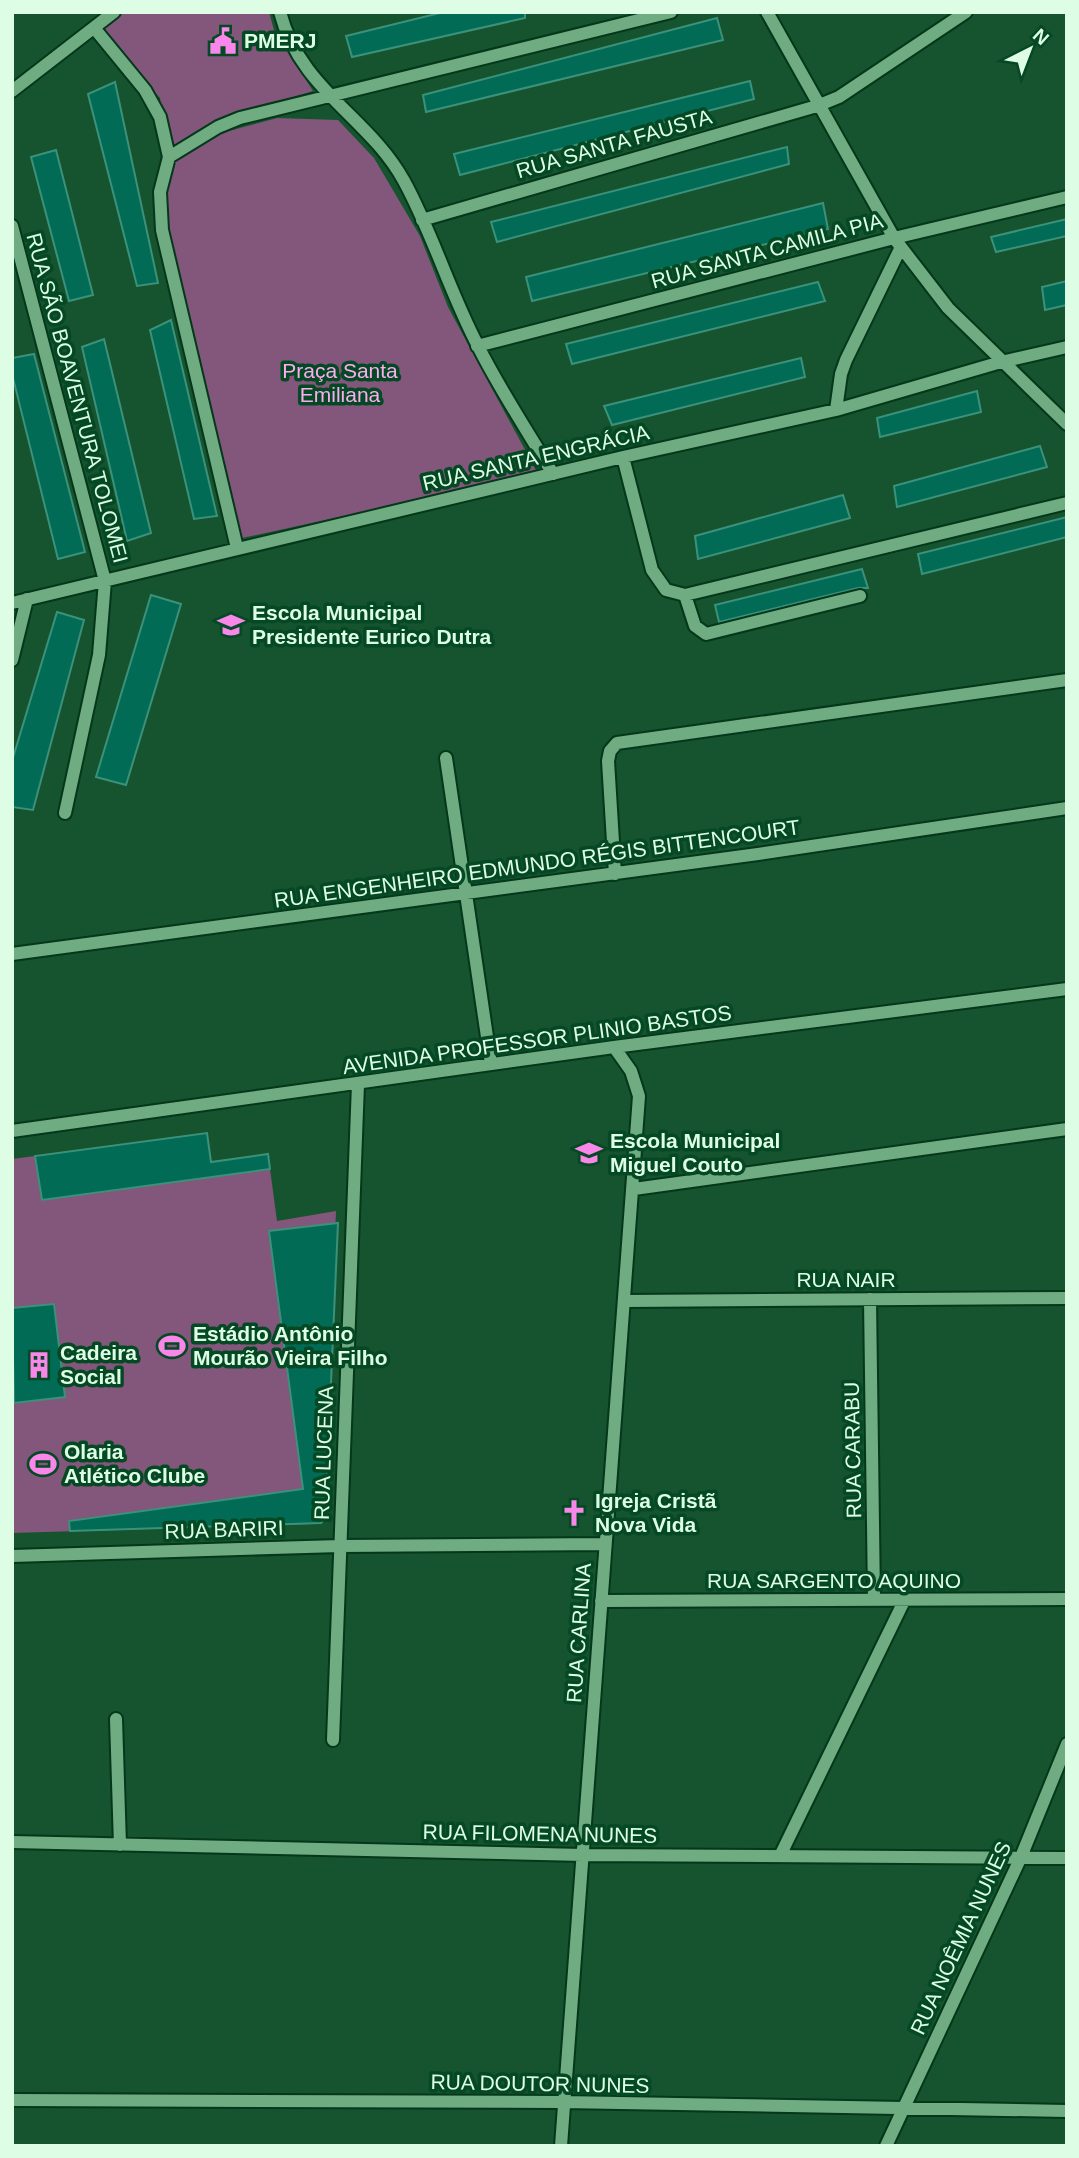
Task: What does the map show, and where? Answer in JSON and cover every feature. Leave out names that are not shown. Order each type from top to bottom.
[{"type":"street","points":[[12,91],[114,12]]},
{"type":"street","points":[[280,12],[294,50],[310,76],[393,163],[422,220],[477,346],[553,474]]},
{"type":"street","points":[[169,157],[218,127],[240,118],[671,12]]},
{"type":"street","points":[[766,12],[817,106],[897,242],[948,308],[1067,424]]},
{"type":"street","name":"RUA SANTA FAUSTA","points":[[422,220],[817,106],[839,97],[966,12]]},
{"type":"street","points":[[95,29],[156,107],[169,157],[160,192],[162,230],[237,548]]},
{"type":"street","name":"RUA SANTA CAMILA PIA","points":[[477,346],[1067,197]]},
{"type":"street","name":"RUA SÃO BOAVENTURA TOLOMEI","points":[[12,226],[105,581],[99,655],[65,813]]},
{"type":"street","points":[[836,410],[841,374],[846,360],[897,242]]},
{"type":"street","name":"RUA SANTA ENGRÁCIA","points":[[12,603],[623,457],[836,410],[1001,362],[1067,347]]},
{"type":"street","points":[[623,457],[652,570],[666,590],[685,595],[1067,503]]},
{"type":"street","points":[[685,595],[695,626],[706,634],[860,596]]},
{"type":"street","points":[[12,660],[27,599]]},
{"type":"street","points":[[615,873],[608,761],[610,751],[617,743],[1067,680]]},
{"type":"street","points":[[446,758],[491,1064]]},
{"type":"street","name":"RUA ENGENHEIRO EDMUNDO RÉGIS BITTENCOURT","points":[[12,954],[465,894],[1067,808]]},
{"type":"street","name":"AVENIDA PROFESSOR PLINIO BASTOS","points":[[12,1131],[614,1047],[1067,989]]},
{"type":"street","name":"RUA CARLINA","points":[[561,2146],[639,1096],[631,1071],[614,1047]]},
{"type":"street","name":"RUA LUCENA","points":[[333,1740],[358,1084]]},
{"type":"street","points":[[634,1189],[1067,1129]]},
{"type":"street","name":"RUA NAIR","points":[[625,1301],[1067,1298]]},
{"type":"street","name":"RUA CARABU","points":[[870,1299],[874,1599]]},
{"type":"street","name":"RUA BARIRI","points":[[12,1556],[340,1546],[605,1544]]},
{"type":"street","points":[[780,1856],[905,1599]]},
{"type":"street","name":"RUA SARGENTO AQUINO","points":[[601,1601],[1067,1599]]},
{"type":"street","points":[[116,1719],[120,1845]]},
{"type":"street","name":"RUA NOÊMIA NUNES","points":[[886,2146],[1021,1857],[1067,1744]]},
{"type":"street","name":"RUA FILOMENA NUNES","points":[[12,1842],[583,1855],[1067,1858]]},
{"type":"street","name":"RUA DOUTOR NUNES","points":[[12,2100],[563,2102],[1067,2111]]},
{"type":"green space","points":[[120,12],[269,12],[274,30],[313,91],[219,120],[168,149],[160,98],[97,30]]},
{"type":"green space","name":"Praça Santa Emiliana","points":[[277,118],[338,120],[374,158],[420,236],[448,307],[538,474],[242,538],[163,206],[174,161],[221,133]]},
{"type":"green space","name":"Estádio Antônio Mourão Vieira Filho","points":[[268,1154],[277,1221],[336,1211],[325,1518],[311,1524],[12,1533],[12,1159],[35,1156],[40,1185]]},
{"type":"building","points":[[444,12],[525,12],[525,18],[352,57],[346,36]]},
{"type":"building","points":[[717,18],[723,40],[426,112],[423,95]]},
{"type":"building","points":[[750,81],[754,99],[460,175],[454,154]]},
{"type":"building","points":[[115,82],[158,283],[137,286],[88,94]]},
{"type":"building","points":[[787,147],[789,164],[497,242],[491,222]]},
{"type":"building","points":[[56,150],[93,295],[69,301],[31,157]]},
{"type":"building","points":[[823,203],[828,229],[532,301],[526,277]]},
{"type":"building","points":[[1067,219],[1067,236],[996,252],[991,237]]},
{"type":"building","points":[[1067,281],[1067,305],[1045,310],[1042,287]]},
{"type":"building","points":[[818,282],[825,301],[572,364],[566,344]]},
{"type":"building","points":[[171,320],[217,516],[194,519],[150,330]]},
{"type":"building","points":[[104,339],[151,533],[127,541],[82,347]]},
{"type":"building","points":[[34,354],[85,552],[58,559],[12,374],[12,358]]},
{"type":"building","points":[[801,358],[805,377],[612,425],[604,406]]},
{"type":"building","points":[[977,391],[981,412],[880,437],[877,418]]},
{"type":"building","points":[[1040,446],[1047,467],[897,507],[894,486]]},
{"type":"building","points":[[843,495],[850,518],[698,559],[695,536]]},
{"type":"building","points":[[1067,517],[1067,537],[922,574],[918,554]]},
{"type":"building","points":[[862,569],[868,588],[858,588],[719,622],[715,605]]},
{"type":"building","points":[[151,595],[181,604],[126,785],[96,777]]},
{"type":"building","points":[[57,612],[84,620],[33,810],[12,807],[12,761]]},
{"type":"building","points":[[207,1133],[211,1162],[268,1154],[270,1169],[42,1200],[35,1156]]},
{"type":"building","points":[[338,1223],[325,1519],[321,1523],[70,1531],[69,1521],[303,1489],[269,1231]]},
{"type":"building","name":"Cadeira Social","points":[[54,1304],[65,1397],[14,1403],[12,1308]]},
{"type":"place","name":"PMERJ","points":[[223,41]]},
{"type":"place","name":"Escola Municipal Presidente Eurico Dutra","points":[[231,625]]},
{"type":"place","name":"Escola Municipal Miguel Couto","points":[[589,1153]]},
{"type":"place","name":"Estádio Antônio Mourão Vieira Filho","points":[[172,1346]]},
{"type":"place","name":"Cadeira Social","points":[[39,1365]]},
{"type":"place","name":"Olaria Atlético Clube","points":[[43,1464]]},
{"type":"place","name":"Igreja Cristã Nova Vida","points":[[574,1513]]}]
